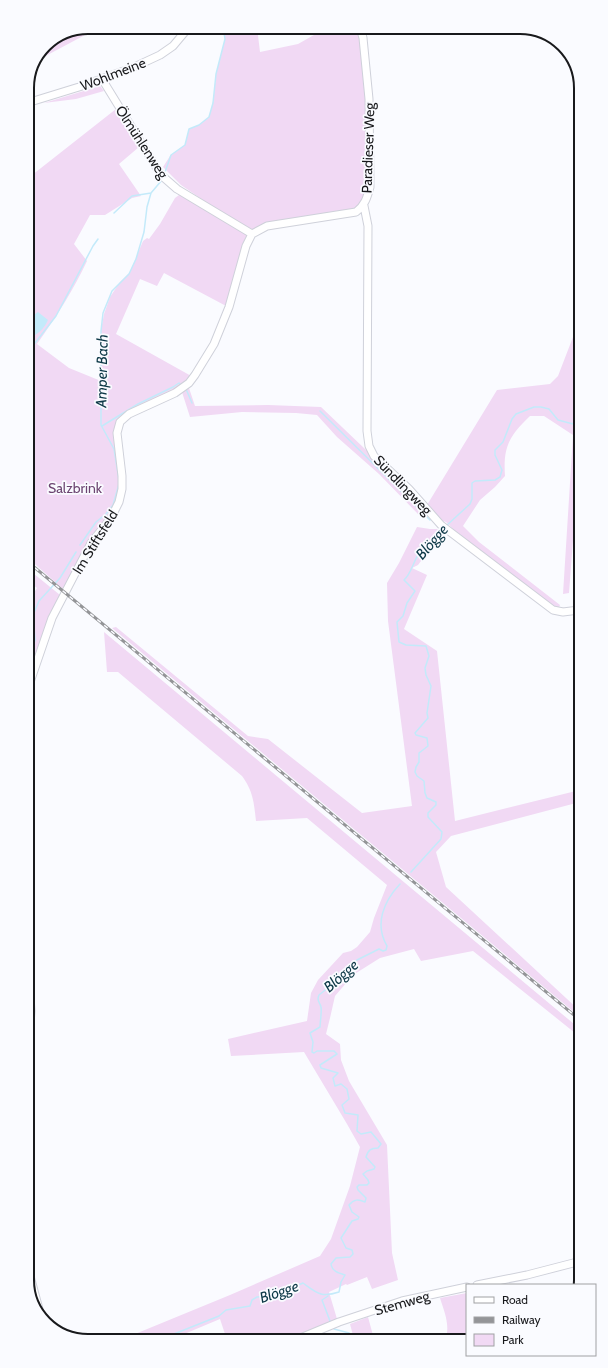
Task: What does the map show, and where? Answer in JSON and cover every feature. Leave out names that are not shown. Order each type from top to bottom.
[{"type":"street","name":"Wohlmeine","points":[[34,101],[102,79],[160,55],[172,46],[183,34]]},
{"type":"street","name":"Paradieser Weg","points":[[252,234],[267,226],[356,212],[364,206],[370,187],[369,99],[362,34]]},
{"type":"street","name":"Ölmühlenweg","points":[[102,79],[164,178],[177,189],[252,234]]},
{"type":"street","name":"Sündlingweg","points":[[364,206],[368,226],[368,446],[374,456],[409,489],[448,531],[548,607],[557,611],[574,610]]},
{"type":"street","name":"Im Stiftsfeld","points":[[34,670],[42,645],[58,606],[92,543],[111,518],[119,502],[122,489],[122,476],[117,433],[120,422],[129,414],[175,393],[189,383],[214,344],[229,307],[246,246],[252,234]]},
{"type":"street","points":[[482,1284],[527,1275],[574,1263]]},
{"type":"street","name":"Stemweg","points":[[310,1334],[339,1322],[402,1301],[466,1287]]},
{"type":"green space","points":[[87,34],[44,57],[52,47],[61,41],[77,35]]},
{"type":"green space","points":[[224,34],[258,34],[260,52],[298,44],[314,35],[359,34],[368,99],[368,188],[362,205],[355,211],[251,233],[181,185],[163,167],[170,156],[185,145],[189,129],[199,125],[209,117],[213,103],[216,74],[225,39]]},
{"type":"green space","points":[[100,86],[104,91],[76,99],[44,103]]},
{"type":"green space","name":"Salzbrink","points":[[116,109],[139,147],[119,164],[141,196],[132,198],[105,215],[90,215],[74,244],[87,261],[64,304],[37,344],[69,368],[101,381],[101,330],[104,314],[110,297],[120,282],[130,272],[143,241],[147,238],[149,239],[160,224],[175,198],[179,195],[185,196],[250,235],[228,307],[164,273],[157,286],[140,279],[116,334],[193,377],[174,392],[119,422],[121,476],[118,508],[63,589],[34,563],[34,173]]},
{"type":"green space","points":[[574,334],[574,527],[569,593],[563,594],[573,435],[544,416],[530,416],[512,436],[506,450],[505,476],[480,500],[463,526],[479,542],[560,605],[558,610],[471,547],[427,505],[497,390],[550,384],[558,376]]},
{"type":"green space","points":[[188,385],[195,406],[268,405],[321,407],[424,507],[418,514],[379,474],[337,437],[317,415],[242,412],[190,417],[181,389]]},
{"type":"green space","points":[[417,527],[445,529],[439,535],[436,542],[428,548],[422,556],[418,565],[412,568],[427,575],[404,629],[437,651],[455,821],[574,791],[574,804],[451,836],[436,852],[446,887],[574,1005],[574,1012],[112,628],[116,627],[248,736],[268,739],[362,813],[412,806],[388,621],[387,583]]},
{"type":"green space","points":[[34,574],[60,595],[34,657],[34,593],[37,588],[34,586]]},
{"type":"green space","points":[[104,632],[574,1024],[574,1032],[473,951],[421,961],[414,949],[380,958],[353,975],[335,996],[326,1034],[340,1044],[341,1060],[349,1081],[387,1145],[392,1253],[398,1280],[372,1289],[367,1277],[329,1292],[337,1319],[303,1334],[225,1334],[220,1319],[184,1334],[135,1334],[320,1256],[331,1239],[350,1186],[360,1147],[304,1052],[231,1056],[228,1039],[307,1021],[311,993],[318,980],[343,953],[351,951],[357,947],[370,932],[387,885],[307,818],[256,821],[255,808],[249,787],[242,776],[118,672],[107,672]]},
{"type":"green space","points":[[466,1293],[466,1334],[447,1334],[447,1323],[440,1298]]},
{"type":"green space","points":[[368,1317],[373,1334],[353,1334],[350,1324]]},
{"type":"water","points":[[38,312],[48,320],[40,331],[34,336],[34,315]]},
{"type":"waterway","name":"Amper Bach","points":[[164,175],[171,155],[185,145],[189,129],[199,125],[209,117],[213,103],[216,74],[225,39],[224,34]]},
{"type":"waterway","points":[[114,213],[132,196],[151,193],[162,180]]},
{"type":"waterway","name":"Amper Bach","points":[[119,480],[114,449],[101,425],[101,331],[103,313],[112,291],[129,274],[136,259],[144,232],[147,207],[151,193]]},
{"type":"waterway","points":[[34,344],[56,316],[98,239]]},
{"type":"waterway","points":[[102,426],[138,404],[179,383],[181,385]]},
{"type":"waterway","points":[[186,389],[192,403]]},
{"type":"waterway","name":"Blögge","points":[[446,526],[470,504],[472,499],[472,483],[475,481],[495,480],[500,477],[502,470],[495,455],[495,450],[503,442],[512,419],[516,414],[534,407],[541,407],[549,409],[558,420],[573,424],[574,421]]},
{"type":"waterway","points":[[320,411],[430,520]]},
{"type":"waterway","name":"Amper Bach","points":[[80,545],[96,522],[106,514],[113,505],[119,484]]},
{"type":"waterway","name":"Blögge","points":[[411,872],[441,839],[442,832],[428,817],[428,813],[436,805],[436,802],[427,798],[424,781],[417,776],[415,772],[419,762],[419,753],[428,746],[427,738],[416,735],[415,733],[428,718],[427,713],[431,686],[426,675],[425,668],[429,656],[426,646],[406,645],[399,642],[397,622],[403,616],[407,603],[415,591],[404,580],[409,574],[420,552],[434,543],[442,530]]},
{"type":"waterway","name":"Amper Bach","points":[[34,613],[39,601],[60,578],[76,552]]},
{"type":"waterway","name":"Amper Bach","points":[[34,628],[34,643]]},
{"type":"waterway","name":"Blögge","points":[[174,1334],[219,1316],[226,1310],[250,1306],[252,1300],[257,1297],[270,1296],[303,1283],[320,1294],[328,1295],[339,1292],[341,1282],[345,1275],[334,1270],[331,1264],[336,1258],[350,1257],[353,1254],[352,1250],[346,1248],[341,1238],[352,1221],[358,1219],[359,1217],[352,1212],[349,1205],[356,1200],[365,1202],[366,1198],[357,1187],[359,1185],[367,1185],[369,1183],[363,1174],[374,1169],[375,1167],[366,1157],[370,1150],[373,1148],[378,1148],[381,1144],[371,1132],[361,1134],[357,1131],[358,1115],[345,1113],[342,1105],[349,1099],[347,1089],[341,1084],[335,1086],[333,1078],[338,1073],[321,1068],[320,1065],[337,1054],[334,1051],[312,1052],[313,1042],[310,1033],[320,1027],[321,1005],[318,1000],[319,995],[339,979],[344,970],[357,960],[379,949],[383,951],[386,950],[387,946],[383,938],[381,921],[385,905],[400,884]]},
{"type":"waterway","points":[[328,1296],[322,1300],[330,1321]]},
{"type":"waterway","points":[[334,1329],[350,1334]]},
{"type":"railway","points":[[34,567],[574,1015]]}]
